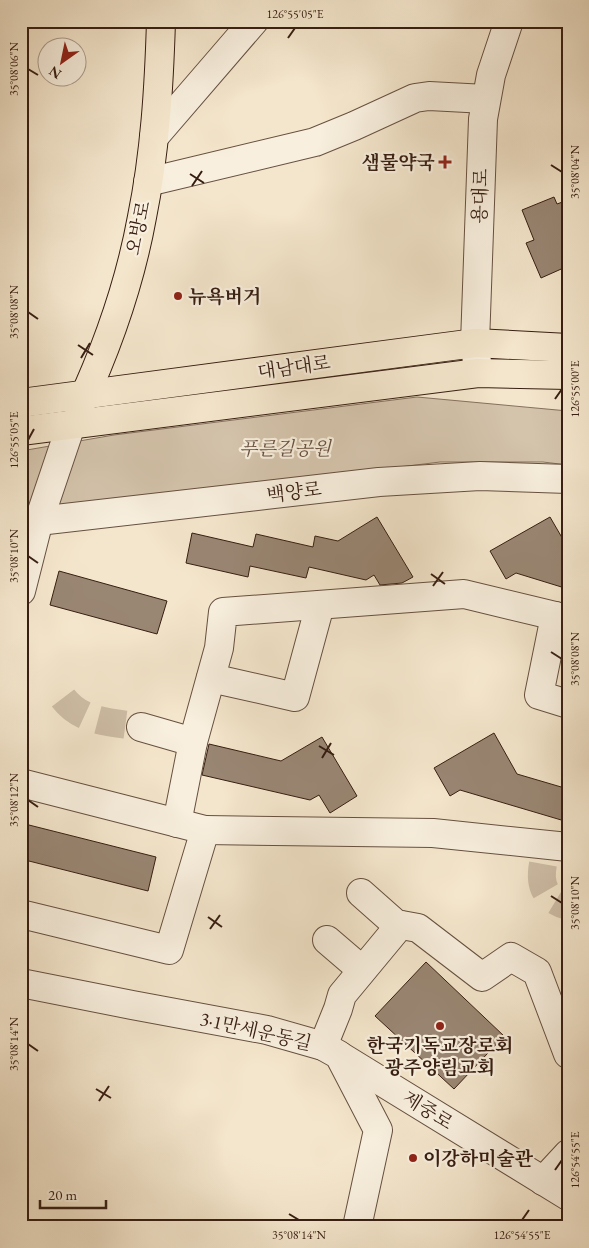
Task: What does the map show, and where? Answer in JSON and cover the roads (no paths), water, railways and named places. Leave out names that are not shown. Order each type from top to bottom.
[{"type":"main road","name":"오방로","points":[[70,425],[85,394],[114,322],[136,244],[148,182],[154,137],[159,86],[161,21]]},
{"type":"main road","name":"대남대로","points":[[21,403],[475,343],[568,348]]},
{"type":"main road","name":"대남대로","points":[[21,431],[478,373],[568,375]]},
{"type":"street","points":[[154,137],[254,21]]},
{"type":"street","name":"용대로","points":[[478,373],[475,343],[483,119],[491,75],[509,21]]},
{"type":"street","points":[[148,182],[315,142],[414,98],[429,96],[486,99]]},
{"type":"street","points":[[21,591],[30,522],[70,425]]},
{"type":"street","name":"백양로","points":[[30,522],[388,481],[480,476],[568,479]]},
{"type":"street","points":[[177,823],[193,742],[219,648],[223,612],[464,594],[561,618],[539,695],[568,704]]},
{"type":"street","points":[[211,678],[295,697],[320,605]]},
{"type":"street","points":[[141,727],[193,742]]},
{"type":"street","points":[[21,783],[205,830],[434,833],[568,847]]},
{"type":"street","points":[[21,914],[170,950],[205,830]]},
{"type":"street","points":[[362,893],[396,924],[418,928],[482,977],[511,957],[537,972],[568,1054]]},
{"type":"street","points":[[357,1227],[378,1130],[330,1051],[342,995],[400,925]]},
{"type":"street","points":[[327,940],[362,970]]},
{"type":"street","name":"3·1만세운동길","points":[[21,982],[267,1030],[330,1051]]},
{"type":"street","name":"제중로","points":[[330,1051],[568,1196]]},
{"type":"street","points":[[543,1181],[568,1154]]},
{"type":"tunnel","points":[[63,698],[71,706],[88,717],[141,727]]},
{"type":"tunnel","points":[[543,864],[542,879],[545,891],[554,900],[568,906]]},
{"type":"place","name":"샘물약국","points":[[445,162]]},
{"type":"place","name":"뉴욕버거","points":[[178,296]]},
{"type":"place","name":"한국기독교장로회 광주양림교회","points":[[440,1026]]},
{"type":"place","name":"이강하미술관","points":[[413,1158]]},
{"type":"park label","name":"푸른길공원","points":[[285,448]]}]
